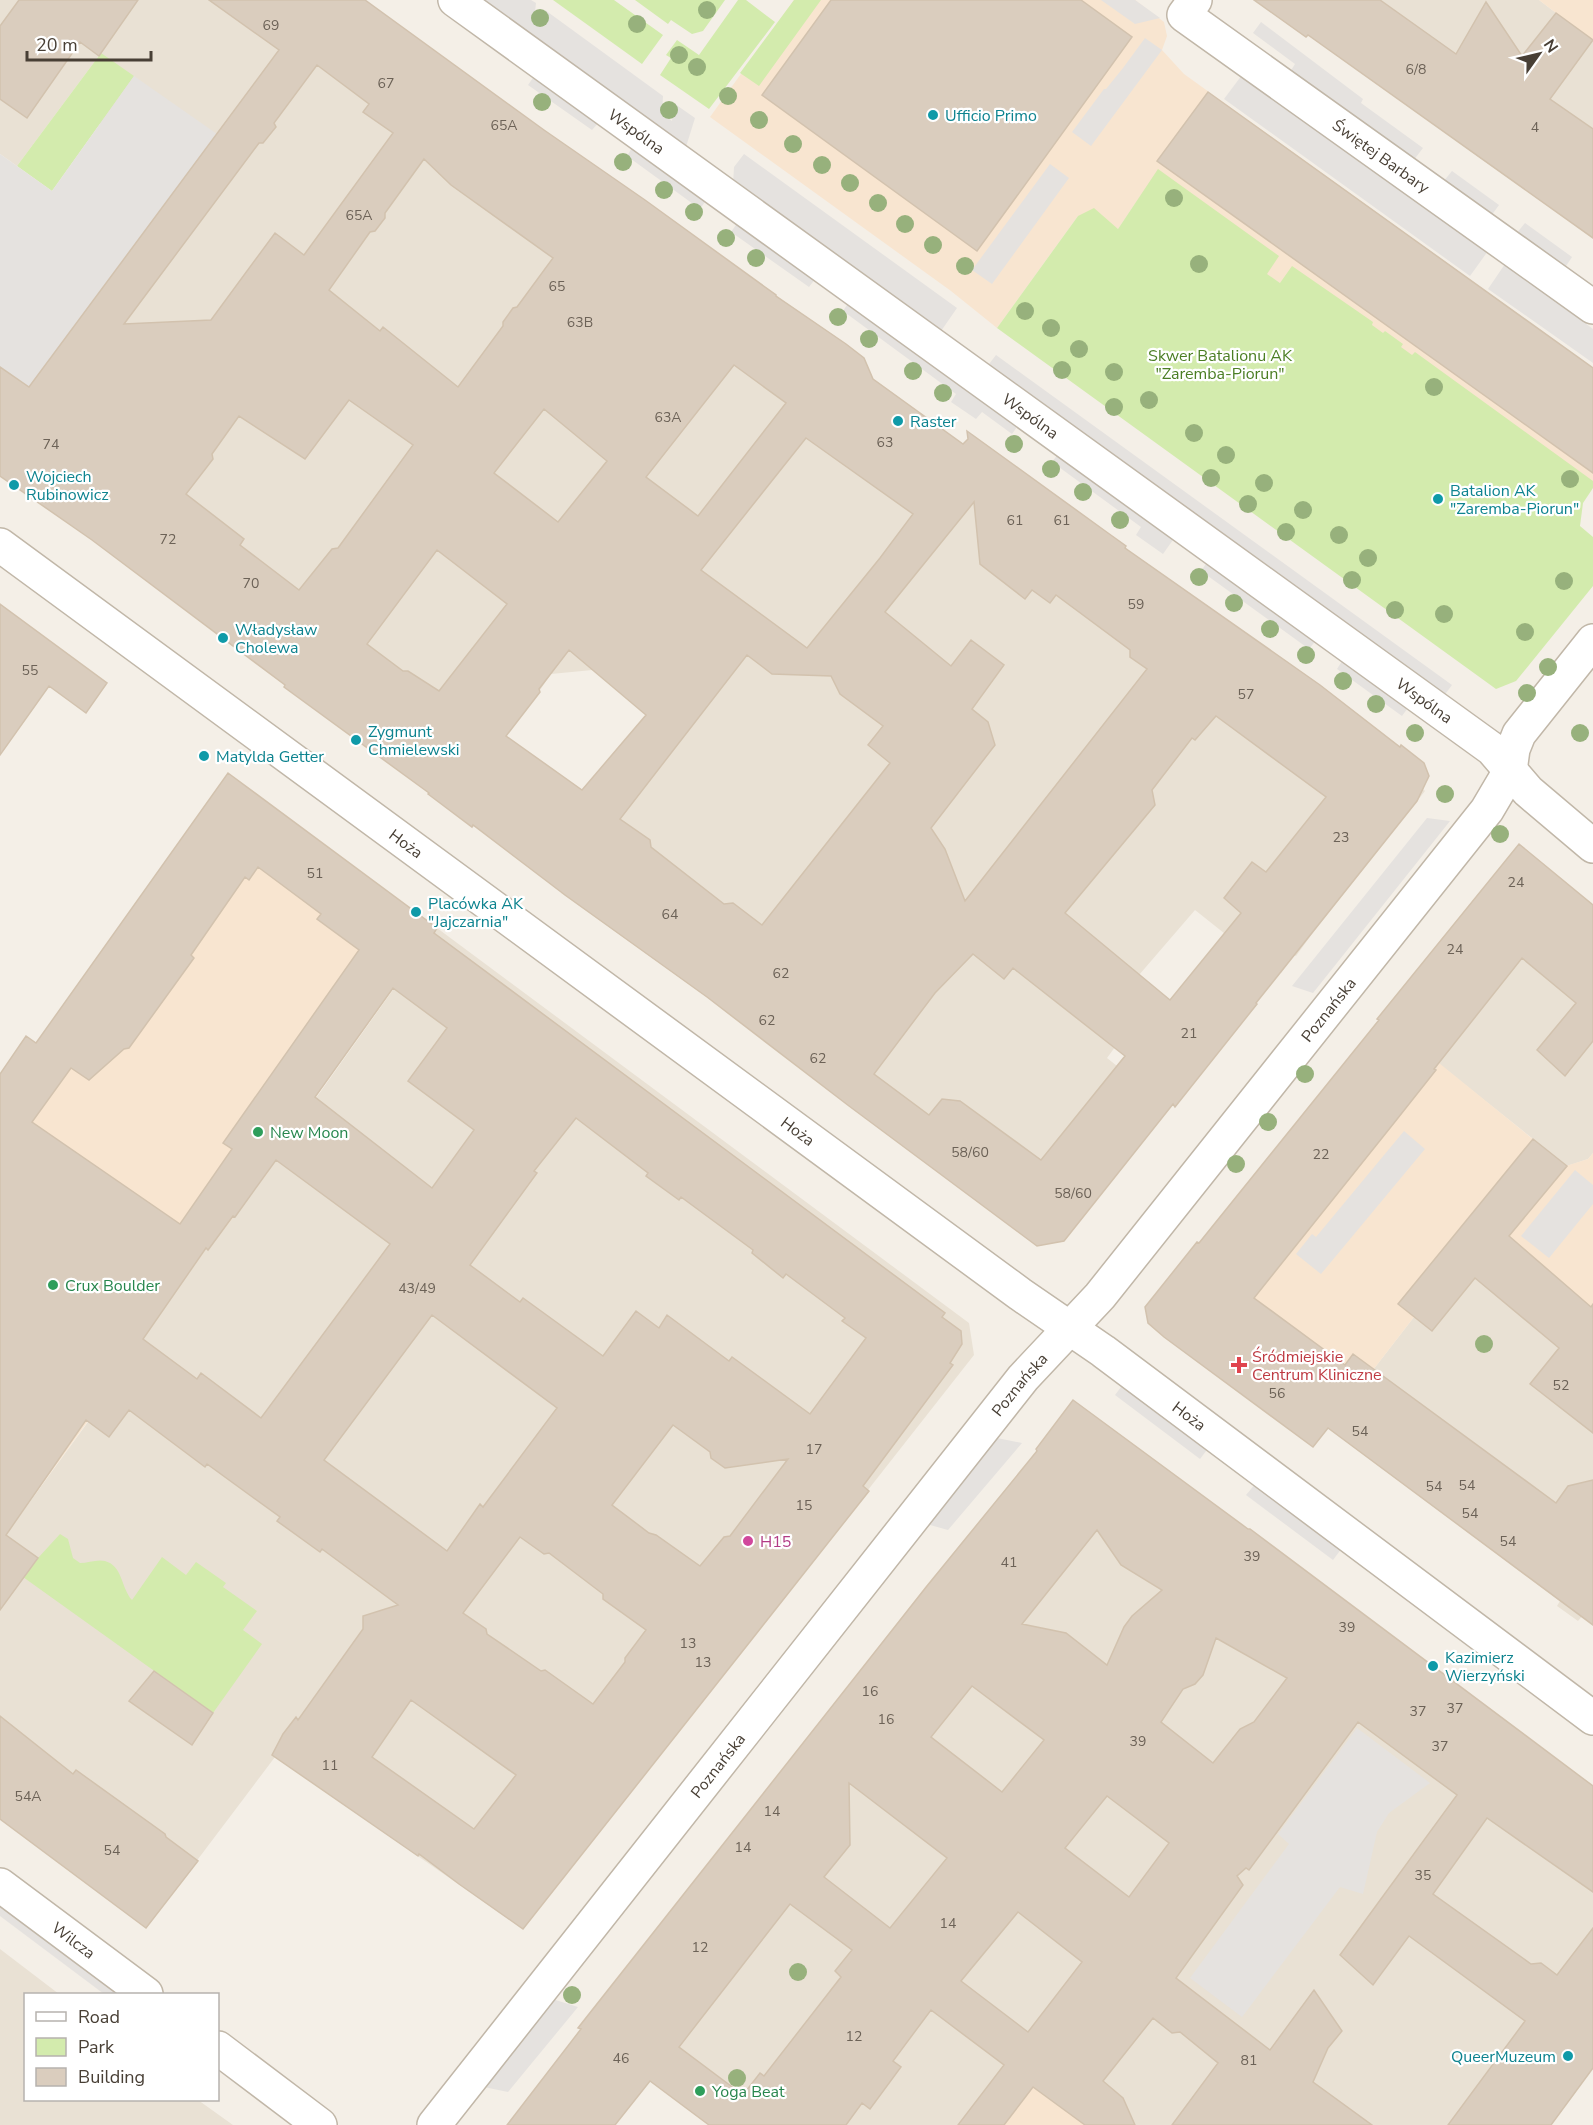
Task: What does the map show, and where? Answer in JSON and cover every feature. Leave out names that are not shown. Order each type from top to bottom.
[{"type":"street","name":"Wspólna","points":[[455,0],[1492,749],[1528,791],[1593,846]]},
{"type":"street","name":"Świętej Barbary","points":[[1195,0],[1184,15],[1593,307]]},
{"type":"street","name":"Hoża","points":[[0,545],[983,1267],[1070,1328],[1593,1718]]},
{"type":"street","name":"Poznańska","points":[[434,2125],[1023,1378],[1100,1296],[1472,829],[1496,798],[1510,771],[1513,748],[1519,734],[1593,641]]},
{"type":"street","name":"Wilcza","points":[[0,1885],[143,1993]]},
{"type":"street","points":[[219,2049],[320,2125]]},
{"type":"shaded area","points":[[0,0],[365,0],[543,130],[846,344],[864,358],[866,362],[860,369],[963,444],[972,434],[1126,546],[1125,548],[1320,685],[1399,747],[1401,745],[1424,763],[1429,777],[1423,789],[1425,791],[1281,973],[1246,944],[1239,945],[1195,910],[1139,975],[1118,1043],[1107,1058],[1170,1108],[1064,1241],[1037,1246],[707,997],[561,893],[747,655],[551,674],[527,709],[285,685],[92,540],[101,53],[17,166],[0,154]]},
{"type":"shaded area","points":[[477,0],[531,0],[536,3],[534,21],[544,27],[545,10],[663,96],[662,113],[672,121],[675,104],[695,118],[685,150]]},
{"type":"shaded area","points":[[794,0],[1135,0],[1164,22],[1167,36],[1162,50],[1184,74],[1593,368],[1593,488],[1141,195],[1118,229],[1078,216],[997,328],[951,291],[710,117]]},
{"type":"shaded area","points":[[1101,0],[1135,0],[1160,18],[1135,24]]},
{"type":"shaded area","points":[[1273,0],[1539,0],[1593,41],[1593,238],[1466,148]]},
{"type":"shaded area","points":[[1539,0],[1593,0],[1593,41],[1556,13]]},
{"type":"shaded area","points":[[1261,22],[1363,99],[1361,103],[1423,148],[1413,161],[1290,72],[1295,64],[1253,33]]},
{"type":"shaded area","points":[[1145,38],[1162,50],[1091,146],[1072,132]]},
{"type":"shaded area","points":[[535,75],[600,121],[592,130],[528,85]]},
{"type":"shaded area","points":[[1242,75],[1488,251],[1470,276],[1224,99]]},
{"type":"shaded area","points":[[134,76],[217,134],[28,391],[0,367],[0,154],[52,191]]},
{"type":"shaded area","points":[[633,146],[707,199],[700,209],[627,156]]},
{"type":"shaded area","points":[[744,154],[957,308],[939,334],[733,185],[734,167]]},
{"type":"shaded area","points":[[1050,164],[1069,178],[992,284],[972,270]]},
{"type":"shaded area","points":[[1452,171],[1499,205],[1491,216],[1443,182]]},
{"type":"shaded area","points":[[738,222],[816,278],[809,287],[731,232]]},
{"type":"shaded area","points":[[1525,223],[1572,257],[1564,269],[1516,234]]},
{"type":"shaded area","points":[[1505,264],[1593,329],[1593,363],[1488,289]]},
{"type":"shaded area","points":[[849,302],[1019,424],[1012,434],[982,412],[976,419],[951,402],[956,394],[843,311]]},
{"type":"shaded area","points":[[996,355],[1452,685],[1443,697],[986,368]]},
{"type":"shaded area","points":[[1059,453],[1175,537],[1163,554],[1136,535],[1141,527],[1052,462]]},
{"type":"shaded area","points":[[1208,561],[1317,639],[1309,649],[1201,571]]},
{"type":"shaded area","points":[[1344,658],[1410,705],[1402,716],[1337,669]]},
{"type":"shaded area","points":[[261,798],[437,928],[267,1165],[270,1168],[267,1174],[208,1250],[206,1249],[86,1420],[88,1421],[0,1543],[0,1168]]},
{"type":"shaded area","points":[[1427,818],[1450,821],[1313,993],[1292,986]]},
{"type":"shaded area","points":[[1519,844],[1593,905],[1593,1153],[1588,1159],[1567,1166],[1439,1064],[1436,1070],[1433,1068],[1387,1006]]},
{"type":"shaded area","points":[[437,928],[969,1323],[974,1355],[523,1929],[275,1757],[146,1928],[0,1819],[0,1543],[88,1422],[85,1420],[206,1249],[208,1250]]},
{"type":"shaded area","points":[[1439,1063],[1566,1166],[1588,1159],[1593,1153],[1593,1376],[1475,1278],[1432,1331],[1414,1317],[1315,1445],[1310,1444],[1162,1286],[1197,1242],[1200,1243],[1433,1068],[1436,1069]]},
{"type":"shaded area","points":[[1404,1131],[1425,1149],[1321,1274],[1296,1254],[1312,1234],[1316,1237]]},
{"type":"shaded area","points":[[1575,1170],[1593,1185],[1593,1204],[1549,1258],[1521,1236]]},
{"type":"shaded area","points":[[1475,1278],[1593,1376],[1593,1608],[1590,1607],[1578,1621],[1557,1606],[1560,1601],[1328,1428],[1414,1317],[1432,1330]]},
{"type":"shaded area","points":[[1124,1383],[1209,1447],[1200,1459],[1115,1395]]},
{"type":"shaded area","points":[[1075,1403],[1593,1786],[1593,2068],[1551,2125],[1085,2125],[1004,2065],[958,2125],[773,2125],[773,2117],[677,2046],[719,1851],[926,1586],[1037,1451],[1036,1449],[1069,1406]]},
{"type":"shaded area","points":[[992,1437],[1022,1443],[948,1530],[923,1523]]},
{"type":"shaded area","points":[[1256,1483],[1342,1548],[1333,1560],[1246,1495]]},
{"type":"shaded area","points":[[1357,1728],[1430,1783],[1389,1813],[1377,1832],[1363,1894],[1340,1887],[1242,2017],[1190,1978],[1289,1844],[1278,1834]]},
{"type":"shaded area","points":[[0,1901],[124,1993],[103,1993],[0,1916]]},
{"type":"shaded area","points":[[0,1949],[58,1993],[24,1993],[24,2101],[199,2101],[233,2125],[0,2125]]},
{"type":"shaded area","points":[[549,1998],[578,2007],[508,2092],[479,2086]]},
{"type":"shaded area","points":[[1004,2065],[1085,2125],[958,2125]]},
{"type":"green space","points":[[553,0],[614,0],[663,35],[642,64]]},
{"type":"green space","points":[[635,0],[725,0],[703,31],[692,34],[671,20],[668,24]]},
{"type":"green space","points":[[738,0],[746,0],[775,22],[709,109],[660,75],[671,58],[666,55],[677,40],[699,55]]},
{"type":"green space","points":[[794,0],[821,0],[759,86],[740,73]]},
{"type":"green space","points":[[101,53],[134,76],[52,191],[17,166]]},
{"type":"green space","name":"Skwer Batalionu AK \"Zaremba-Piorun\"","points":[[1158,169],[1279,256],[1267,274],[1280,283],[1292,266],[1373,322],[1372,325],[1383,333],[1385,331],[1403,344],[1401,347],[1412,355],[1415,352],[1593,481],[1593,488],[1583,503],[1580,526],[1593,537],[1593,586],[1516,681],[1496,689],[997,328],[1078,216],[1094,208],[1118,229]]},
{"type":"green space","points":[[60,1534],[68,1539],[73,1558],[80,1563],[105,1561],[111,1564],[119,1572],[132,1600],[162,1557],[186,1575],[196,1562],[226,1583],[223,1587],[257,1611],[243,1630],[262,1644],[213,1713],[23,1577]]},
{"type":"building","points":[[19,0],[138,0],[99,56],[80,42],[27,118],[0,99],[0,26]]},
{"type":"building","points":[[209,0],[365,0],[846,344],[864,358],[873,379],[963,444],[968,439],[967,431],[1126,546],[1125,548],[1320,685],[1424,763],[1429,776],[1417,801],[1175,1107],[1173,1104],[1064,1241],[1037,1246],[707,997],[284,687],[285,685],[92,540],[0,476],[0,367],[29,387],[279,50]],"holes":[[[317,65],[369,104],[363,112],[393,133],[304,255],[275,233],[211,320],[124,324],[259,143],[263,143],[276,127],[274,123]],[[424,159],[451,185],[553,258],[517,307],[513,308],[503,322],[503,326],[458,387],[383,327],[380,331],[329,290],[370,232],[375,231],[385,218],[385,213]],[[734,365],[786,403],[698,516],[646,477]],[[349,400],[413,445],[338,548],[332,549],[299,590],[240,545],[244,539],[186,494],[213,459],[212,454],[239,416],[305,459]],[[544,409],[607,461],[558,522],[494,473]],[[806,438],[913,514],[807,648],[701,570]],[[974,502],[980,564],[1025,599],[1032,590],[1050,603],[1056,595],[1130,650],[1130,657],[1147,669],[965,901],[945,849],[931,828],[995,745],[988,722],[972,709],[1004,665],[971,640],[951,666],[885,612]],[[437,550],[507,604],[439,691],[408,671],[403,671],[367,644]],[[569,650],[646,715],[582,790],[506,736]],[[747,655],[772,674],[831,676],[840,694],[883,726],[868,745],[890,763],[762,925],[733,903],[724,904],[651,847],[650,840],[620,819]],[[1216,716],[1326,797],[1266,872],[1252,862],[1224,898],[1241,913],[1170,1000],[1065,913],[1155,805],[1152,790],[1192,738],[1195,740]],[[973,954],[1004,979],[1013,968],[1125,1056],[1041,1160],[960,1101],[942,1099],[929,1115],[874,1074],[935,993]]]},
{"type":"building","name":"Ufficio Primo","points":[[831,0],[1081,0],[1132,37],[977,251],[762,95]]},
{"type":"building","points":[[1254,0],[1380,0],[1456,54],[1486,2],[1522,56],[1556,13],[1593,40],[1550,99],[1593,129],[1593,238],[1308,35],[1306,37]]},
{"type":"building","points":[[1208,92],[1593,368],[1593,473],[1157,161]]},
{"type":"building","points":[[0,604],[107,683],[86,713],[49,686],[0,755]]},
{"type":"building","points":[[228,773],[437,928],[434,933],[945,1313],[942,1317],[961,1331],[962,1344],[950,1363],[953,1365],[863,1486],[869,1491],[523,1929],[419,1854],[418,1856],[272,1755],[283,1734],[296,1717],[298,1720],[363,1629],[363,1616],[398,1605],[322,1549],[320,1552],[277,1521],[280,1517],[207,1464],[205,1467],[129,1410],[109,1437],[86,1420],[6,1535],[38,1558],[0,1610],[0,1074],[26,1036],[36,1043]],"holes":[[[258,867],[321,914],[317,919],[359,950],[223,1143],[232,1149],[180,1224],[32,1122],[71,1068],[89,1080],[124,1049],[129,1048],[194,958],[191,955],[245,877],[249,880]],[[393,988],[447,1028],[408,1081],[474,1130],[432,1188],[315,1097]],[[576,1118],[648,1173],[646,1176],[679,1200],[681,1197],[753,1250],[752,1253],[783,1278],[786,1274],[845,1318],[842,1321],[866,1338],[810,1414],[732,1357],[729,1361],[667,1315],[659,1328],[636,1311],[603,1356],[523,1298],[520,1302],[470,1265],[537,1173],[534,1171]],[[276,1160],[390,1244],[261,1418],[201,1373],[197,1379],[143,1339],[206,1248],[208,1250],[233,1216],[235,1217]],[[432,1315],[557,1408],[483,1507],[480,1504],[447,1551],[324,1460]],[[673,1425],[710,1452],[711,1458],[725,1468],[788,1459],[730,1536],[724,1537],[700,1566],[656,1535],[649,1533],[612,1505]],[[520,1537],[544,1554],[549,1553],[603,1594],[603,1599],[646,1630],[593,1704],[545,1670],[541,1671],[487,1634],[486,1629],[463,1613]],[[411,1700],[516,1775],[474,1829],[372,1757]]]},
{"type":"building","points":[[1519,844],[1593,905],[1593,1041],[1565,1076],[1537,1050],[1576,1003],[1522,958],[1254,1298],[1345,1365],[1353,1354],[1556,1503],[1568,1486],[1593,1480],[1593,1625],[1328,1428],[1313,1447],[1164,1337],[1148,1323],[1145,1307]]},
{"type":"building","points":[[1533,1139],[1567,1166],[1509,1236],[1591,1307],[1593,1304],[1593,1433],[1530,1384],[1559,1348],[1475,1278],[1432,1331],[1398,1304]]},
{"type":"building","points":[[1073,1400],[1250,1529],[1593,1786],[1593,1892],[1487,1818],[1433,1894],[1531,1964],[1541,1963],[1557,1975],[1593,1928],[1593,2068],[1551,2125],[1448,2125],[1525,2021],[1409,1936],[1373,1985],[1340,1955],[1457,1795],[1358,1722],[1249,1870],[1246,1868],[1237,1876],[1243,1885],[1176,1978],[1270,2050],[1314,1990],[1342,2031],[1328,2048],[1313,2082],[1372,2125],[1172,2125],[1218,2063],[1180,2032],[1172,2033],[1153,2018],[1103,2081],[1123,2098],[1135,2125],[1085,2125],[1033,2087],[1004,2125],[958,2125],[1004,2065],[931,2010],[893,2061],[901,2067],[870,2109],[862,2103],[846,2125],[709,2125],[650,2081],[615,2125],[507,2125],[581,2029],[578,2028],[927,1586],[1037,1451],[1036,1449]],"holes":[[[1097,1530],[1121,1565],[1162,1590],[1132,1616],[1124,1627],[1107,1665],[1066,1633],[1022,1624]],[[1216,1638],[1287,1678],[1254,1722],[1240,1729],[1213,1763],[1161,1722],[1183,1689],[1195,1684],[1203,1675]],[[972,1686],[1044,1740],[1002,1792],[931,1737]],[[849,1783],[947,1858],[890,1928],[824,1877],[850,1845]],[[1107,1796],[1169,1843],[1129,1897],[1065,1848]],[[790,1904],[852,1950],[835,1971],[841,1977],[764,2076],[760,2073],[743,2095],[679,2047]],[[1018,1912],[1082,1962],[1028,2032],[961,1981]]]},
{"type":"building","points":[[154,1671],[213,1713],[192,1745],[129,1701]]},
{"type":"building","points":[[0,1716],[73,1774],[76,1770],[165,1834],[198,1861],[146,1928],[0,1819]]},
{"type":"place","name":"Ufficio Primo","points":[[933,115]]},
{"type":"place","name":"Raster","points":[[898,421]]},
{"type":"place","name":"Wojciech Rubinowicz","points":[[14,485]]},
{"type":"place","name":"Batalion AK \"Zaremba-Piorun\"","points":[[1438,499]]},
{"type":"place","name":"Władysław Cholewa","points":[[223,638]]},
{"type":"place","name":"Zygmunt Chmielewski","points":[[356,740]]},
{"type":"place","name":"Matylda Getter","points":[[204,756]]},
{"type":"place","name":"Placówka AK \"Jajczarnia\"","points":[[416,912]]},
{"type":"place","name":"New Moon","points":[[258,1132]]},
{"type":"place","name":"Crux Boulder","points":[[53,1285]]},
{"type":"place","name":"Śródmiejskie Centrum Kliniczne","points":[[1239,1365]]},
{"type":"place","name":"H15","points":[[748,1541]]},
{"type":"place","name":"Kazimierz Wierzyński","points":[[1433,1666]]},
{"type":"place","name":"QueerMuzeum","points":[[1568,2056]]},
{"type":"place","name":"Yoga Beat","points":[[700,2091]]}]
